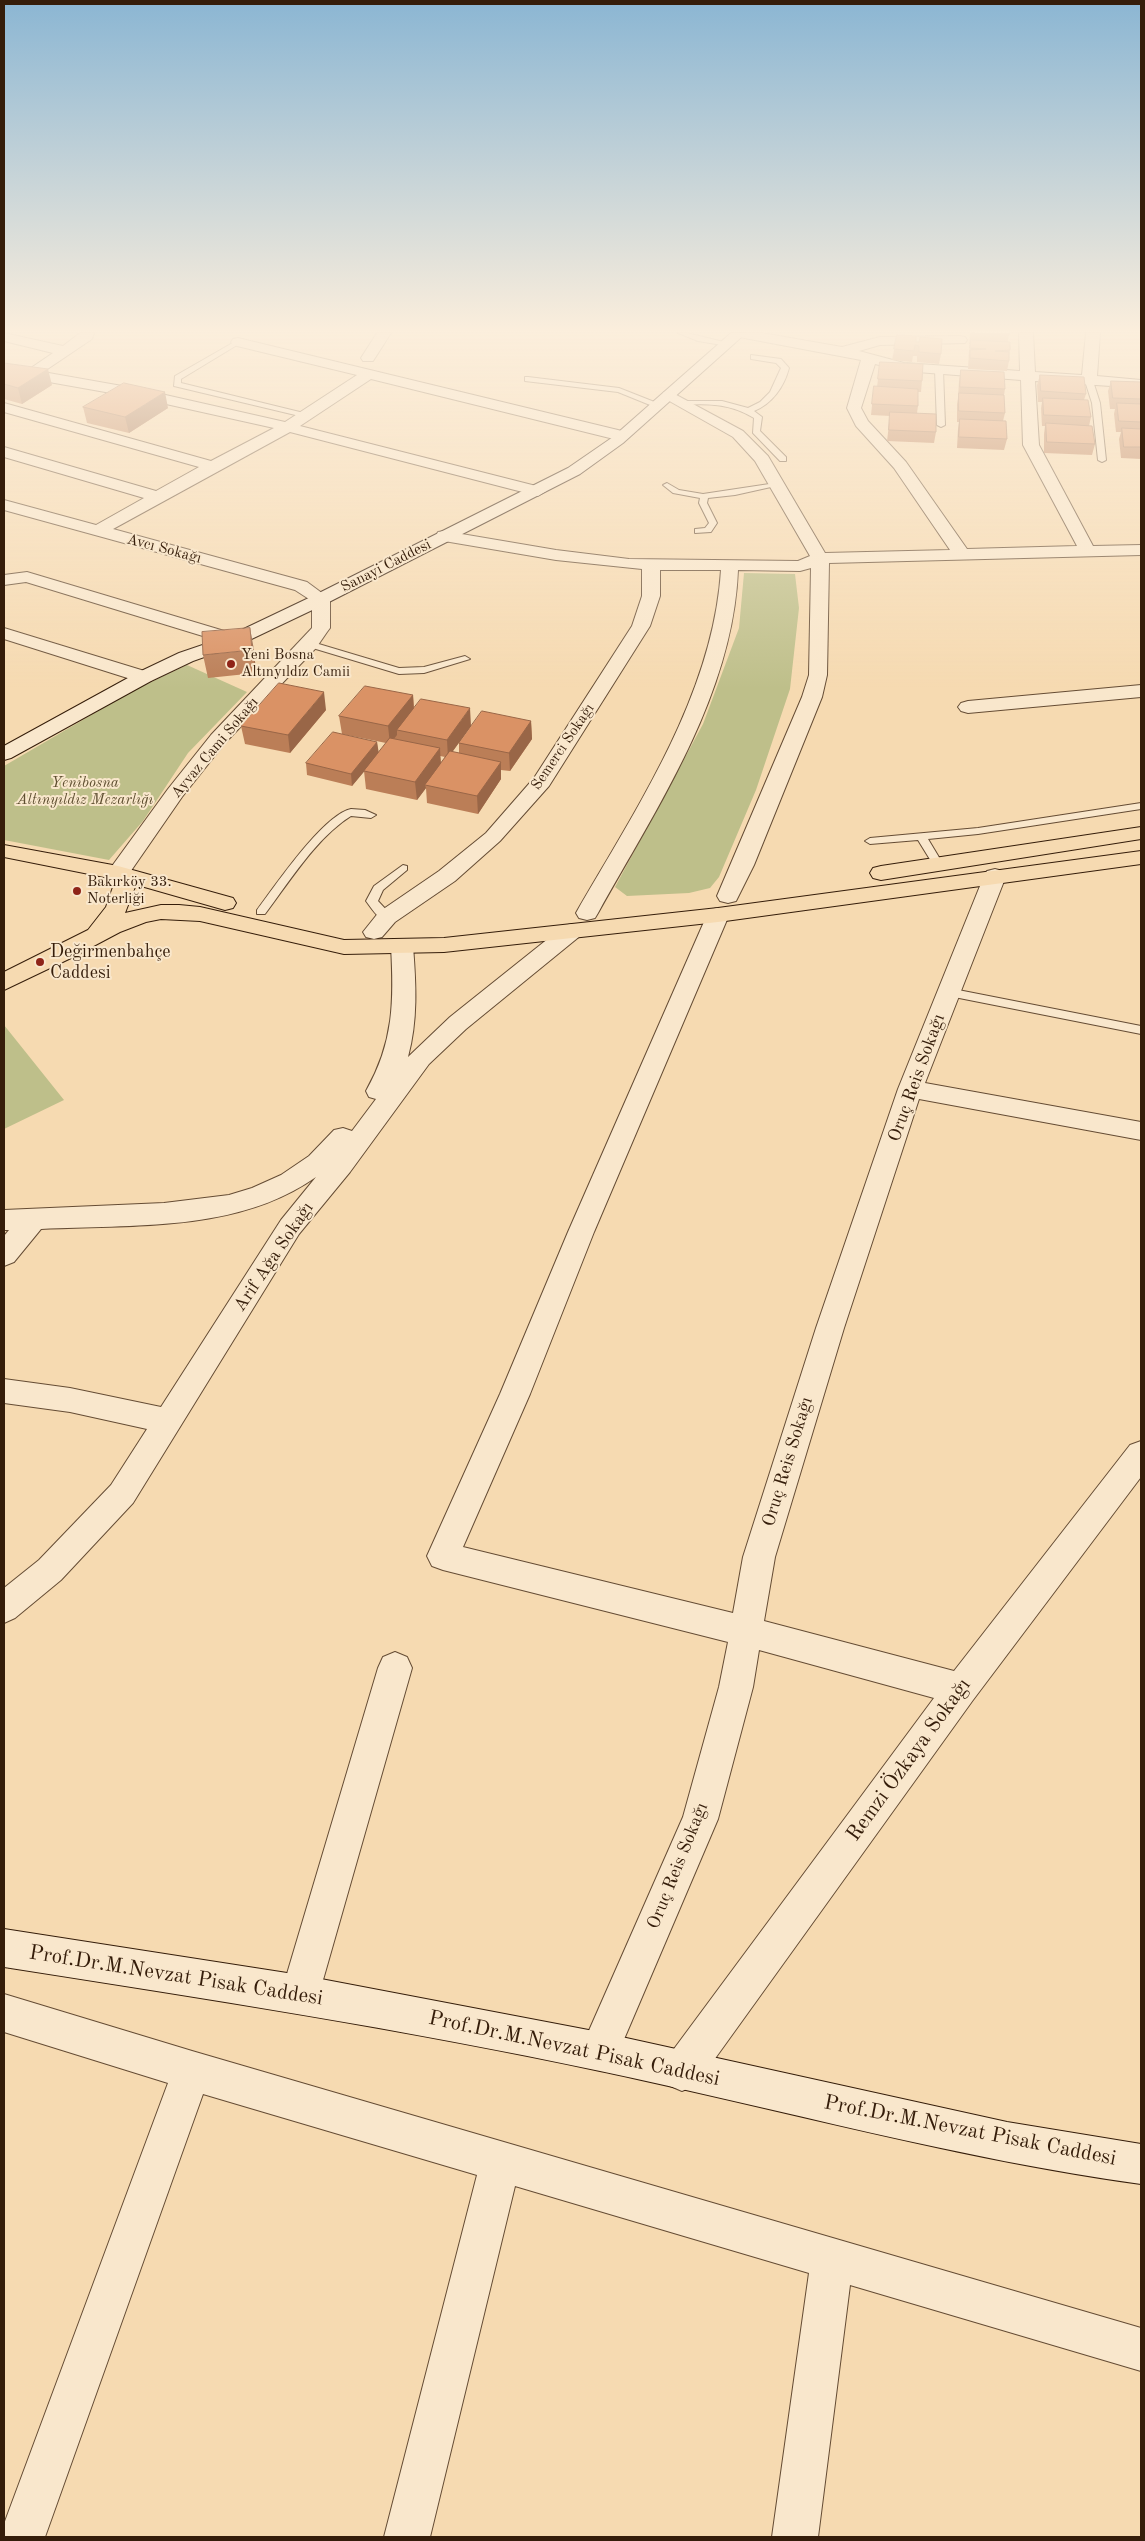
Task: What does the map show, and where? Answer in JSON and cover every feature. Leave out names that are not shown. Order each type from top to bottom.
[{"type":"main road","points":[[723,906],[938,864],[1141,832]]},
{"type":"main road","points":[[4,851],[118,873],[313,926],[381,925],[448,929],[580,922]]},
{"type":"main road","points":[[4,982],[96,933],[131,918],[176,910],[344,947],[444,945],[580,922],[1141,858]]},
{"type":"main road","points":[[96,933],[117,909],[124,887],[118,873]]},
{"type":"street","points":[[4,452],[158,497]]},
{"type":"street","points":[[161,452],[213,466]]},
{"type":"street","points":[[98,531],[241,452]]},
{"type":"street","points":[[386,452],[538,490]]},
{"type":"street","name":"Sanayi Caddesi","points":[[4,754],[186,656],[235,640],[538,490],[574,471],[601,452]]},
{"type":"street","points":[[755,452],[762,459],[820,558],[818,675],[812,697],[581,1232],[515,1394],[443,1556],[744,1631],[961,1689]]},
{"type":"street","points":[[888,452],[900,464],[961,553]]},
{"type":"street","points":[[1035,452],[1087,550]]},
{"type":"street","name":"Avcı Sokağı","points":[[4,505],[301,586],[321,599]]},
{"type":"street","points":[[444,536],[556,555],[630,564],[730,567],[800,566],[820,558],[1141,550]]},
{"type":"street","name":"Semerci Sokağı","points":[[381,925],[447,876],[493,837],[542,782],[641,626],[651,596],[651,564]]},
{"type":"street","points":[[580,922],[669,766],[710,672],[726,615],[730,567]]},
{"type":"street","points":[[4,580],[27,577],[235,640]]},
{"type":"street","name":"Ayvaz Cami Sokağı","points":[[118,873],[175,793],[218,739],[309,644],[321,628],[321,599]]},
{"type":"street","points":[[4,633],[144,677]]},
{"type":"street","points":[[968,707],[1141,691]]},
{"type":"street","name":"Oruç Reis Sokağı","points":[[599,2051],[700,1819],[736,1686],[744,1631],[761,1548],[830,1328],[910,1089],[995,876]]},
{"type":"street","name":"Arif Ağa Sokağı","points":[[4,1608],[50,1570],[122,1494],[290,1227],[341,1165],[420,1058],[458,1023],[580,922]]},
{"type":"street","points":[[4,1220],[180,1214],[236,1204],[291,1183],[327,1156],[381,1086],[395,1063],[402,1034],[405,984],[402,946]]},
{"type":"street","points":[[910,1089],[1141,1130]]},
{"type":"street","points":[[4,1255],[33,1219]]},
{"type":"street","points":[[4,1391],[70,1400],[169,1421]]},
{"type":"street","name":"Remzi Özkaya Sokağı","points":[[682,2071],[961,1689],[1141,1454]]},
{"type":"street","points":[[300,1994],[395,1668]]},
{"type":"street","name":"Prof.Dr.M.Nevzat Pisak Caddesi","points":[[4,1948],[300,1994],[599,2051],[1007,2142],[1141,2164]]},
{"type":"street","points":[[4,2012],[192,2071],[1141,2350]]},
{"type":"street","points":[[22,2537],[192,2071]]},
{"type":"street","points":[[407,2537],[501,2161]]},
{"type":"street","points":[[795,2537],[832,2259]]},
{"type":"lane","points":[[776,452],[783,459]]},
{"type":"lane","points":[[1101,452],[1102,460]]},
{"type":"lane","points":[[667,485],[677,493],[704,496],[776,485]]},
{"type":"lane","points":[[698,531],[708,530],[713,523],[703,503],[704,496]]},
{"type":"lane","points":[[309,644],[399,671],[424,670],[465,659]]},
{"type":"lane","points":[[870,842],[978,831],[1141,806]]},
{"type":"lane","points":[[261,912],[307,854],[344,816],[356,812],[371,815]]},
{"type":"lane","points":[[921,836],[938,864]]},
{"type":"lane","points":[[381,925],[372,901],[374,893],[403,868]]},
{"type":"lane","points":[[948,992],[1141,1030]]},
{"type":"green space","points":[[744,573],[795,574],[799,608],[790,689],[756,790],[719,877],[710,888],[689,893],[627,896],[615,887],[703,724],[739,628]]},
{"type":"green space","name":"Yenibosna Altınyıldız Mezarlığı","points":[[187,665],[247,692],[188,753],[143,821],[109,860],[4,840],[4,766],[134,690]]},
{"type":"green space","points":[[4,1025],[64,1100],[4,1129]]},
{"type":"building","points":[[250,628],[252,650],[203,655],[202,632]]},
{"type":"building","points":[[279,683],[324,692],[288,735],[241,726]]},
{"type":"building","points":[[365,686],[413,695],[388,726],[339,716]]},
{"type":"building","points":[[421,699],[470,708],[447,740],[397,730]]},
{"type":"building","points":[[482,711],[531,721],[509,753],[459,743]]},
{"type":"building","points":[[333,732],[377,742],[351,774],[306,763]]},
{"type":"building","points":[[390,738],[440,748],[415,782],[364,771]]},
{"type":"building","points":[[450,751],[501,762],[477,796],[425,785]]},
{"type":"place","name":"Yeni Bosna Altınyıldız Camii","points":[[231,664]]},
{"type":"place","name":"Bakırköy 33. Noterliği","points":[[77,891]]},
{"type":"place","name":"Değirmenbahçe Caddesi","points":[[40,962]]}]
